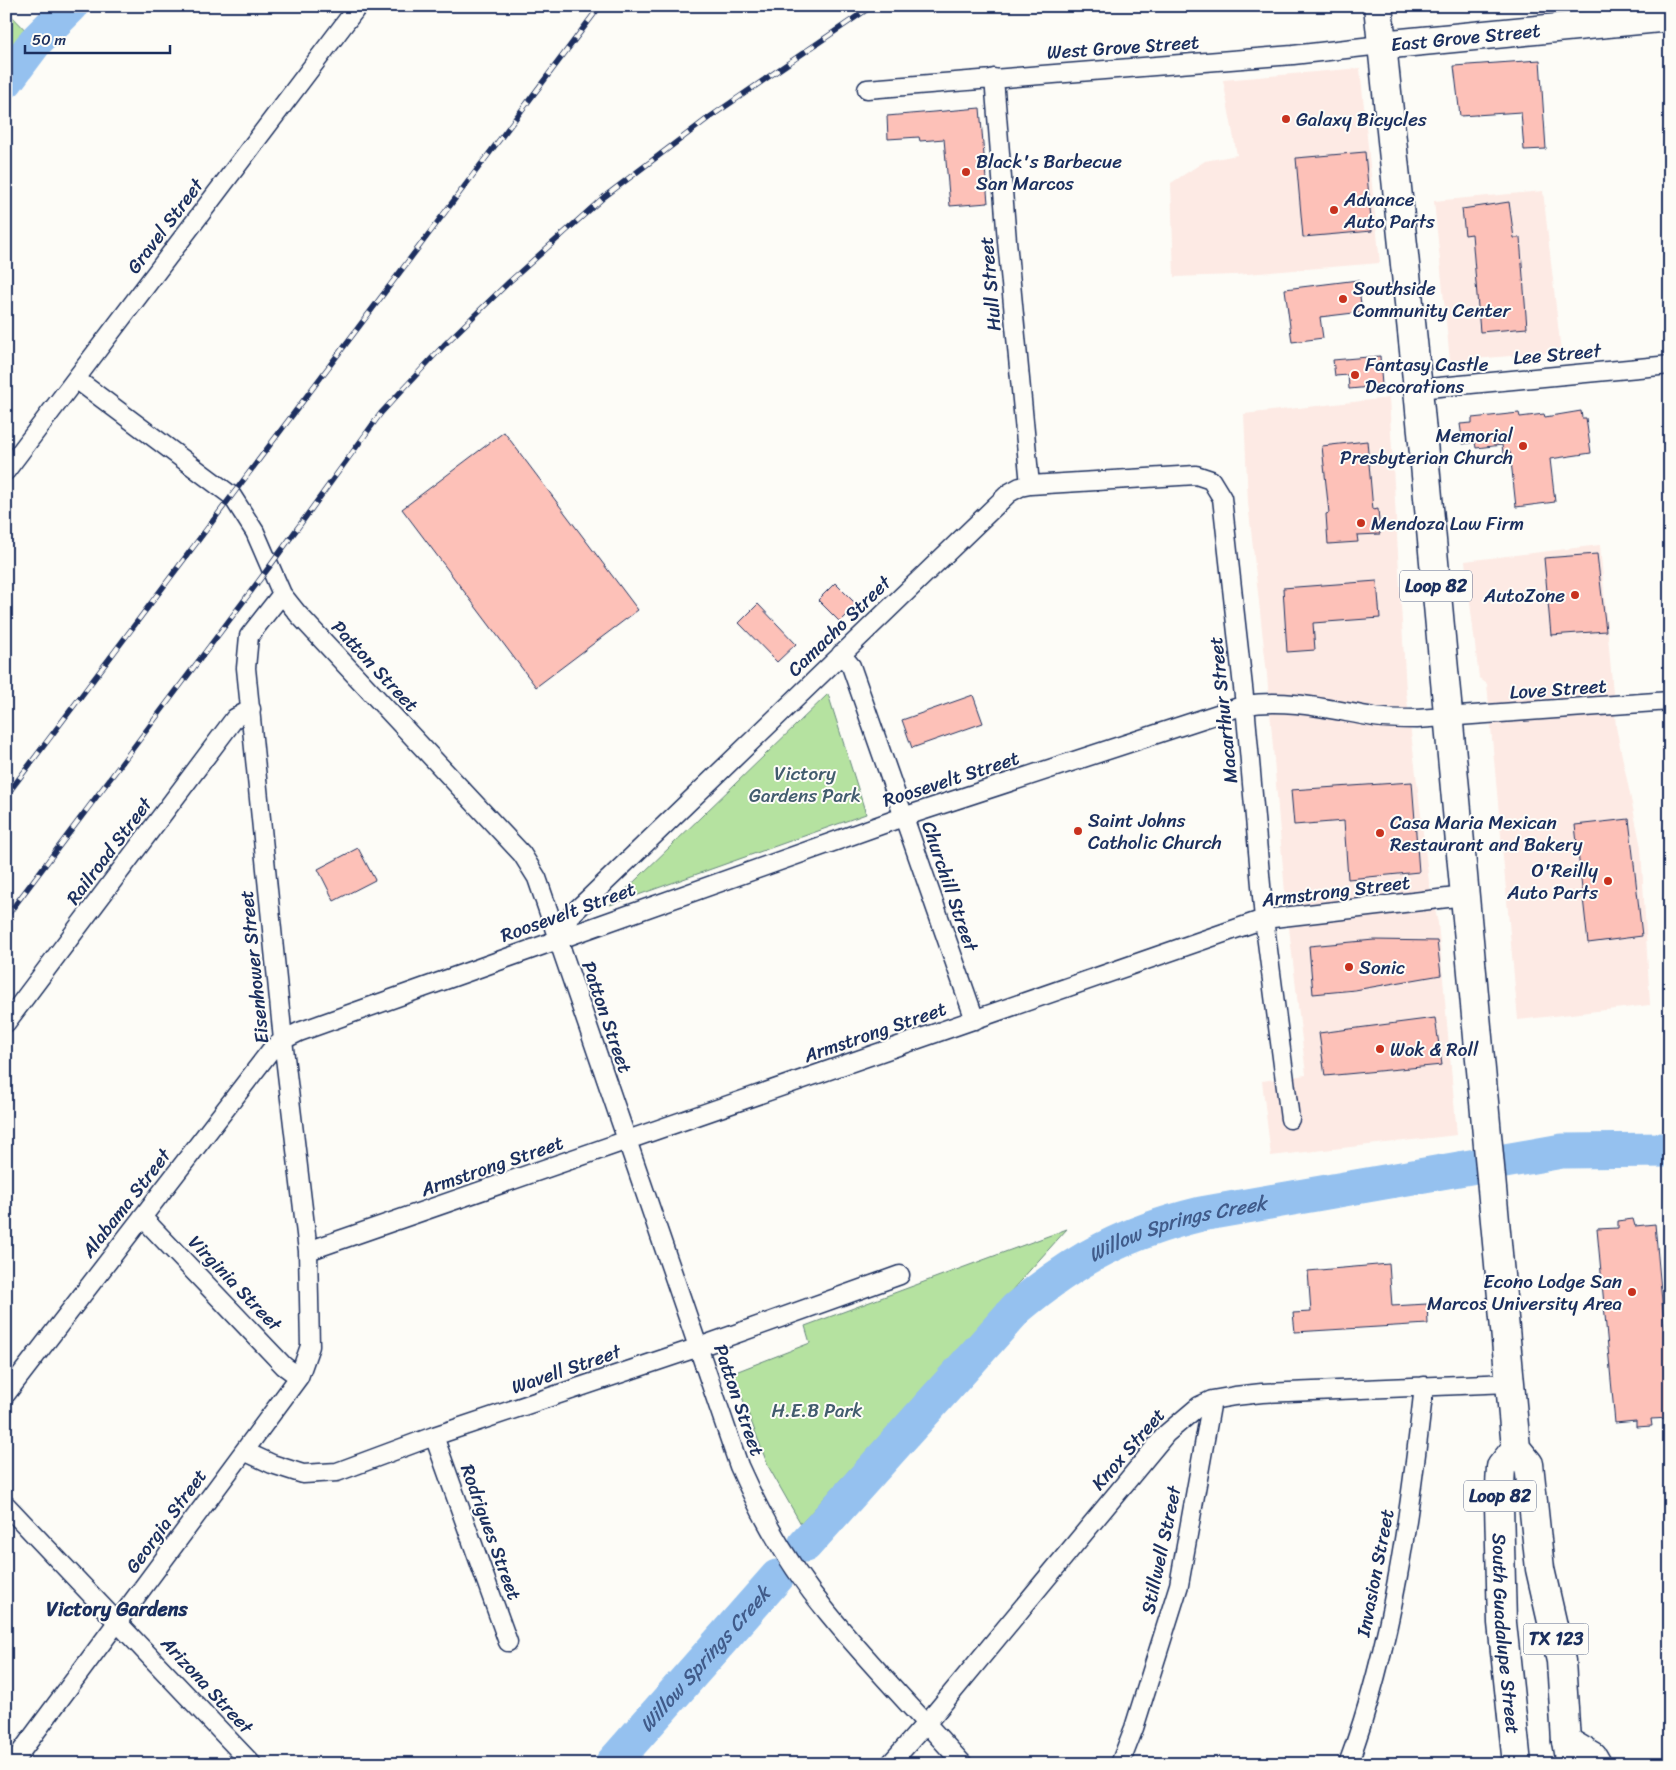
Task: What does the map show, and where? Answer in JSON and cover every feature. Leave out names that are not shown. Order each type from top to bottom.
[{"type":"main road","name":"South Guadalupe Street","points":[[1378,6],[1418,389],[1488,1127],[1516,1448],[1529,1464],[1540,1569],[1561,1661],[1568,1752]]},
{"type":"main road","name":"East Grove Street","points":[[1381,45],[1670,18]]},
{"type":"main road","name":"South Guadalupe Street","points":[[1515,1760],[1502,1623],[1499,1505],[1500,1467],[1516,1448]]},
{"type":"main road","points":[[1568,1752],[1592,1757],[1597,1764]]},
{"type":"street","name":"Gravel Street","points":[[6,471],[358,6]]},
{"type":"street","name":"West Grove Street","points":[[867,89],[1293,55],[1381,45]]},
{"type":"street","name":"Hull Street","points":[[994,78],[1030,485]]},
{"type":"street","name":"Lee Street","points":[[1418,389],[1670,365]]},
{"type":"street","name":"Patton Street","points":[[76,378],[232,496],[255,532],[282,594],[298,614],[522,854],[536,878],[558,938],[739,1466],[754,1499],[784,1551],[827,1612],[963,1764]]},
{"type":"street","name":"Camacho Street","points":[[558,938],[573,913],[1009,493],[1020,486],[1180,475],[1196,475],[1211,480]]},
{"type":"street","name":"Macarthur Street","points":[[1211,480],[1222,498],[1245,705],[1264,919],[1290,1119]]},
{"type":"street","name":"Eisenhower Street","points":[[282,594],[249,636],[246,668],[283,1040],[308,1251],[310,1346]]},
{"type":"street","name":"Churchill Street","points":[[841,654],[851,666],[975,1020]]},
{"type":"street","name":"Love Street","points":[[1448,717],[1670,701]]},
{"type":"street","name":"Roosevelt Street","points":[[283,1040],[558,938],[903,817],[1245,705],[1261,702],[1294,702],[1376,718],[1416,719],[1448,717]]},
{"type":"street","name":"Railroad Street","points":[[6,1023],[235,718],[251,709]]},
{"type":"street","name":"Armstrong Street","points":[[308,1251],[1264,919],[1465,896]]},
{"type":"street","name":"Alabama Street","points":[[6,1394],[271,1050],[283,1040]]},
{"type":"street","name":"Virginia Street","points":[[142,1217],[284,1366],[299,1377]]},
{"type":"street","name":"Wavell Street","points":[[244,1451],[272,1464],[303,1474],[321,1475],[337,1472],[434,1436],[699,1347],[900,1275]]},
{"type":"street","name":"Georgia Street","points":[[12,1764],[299,1377],[310,1346]]},
{"type":"street","name":"Knox Street","points":[[890,1764],[1166,1434],[1189,1413],[1212,1400],[1262,1392],[1510,1383]]},
{"type":"street","name":"Invasion Street","points":[[1348,1764],[1382,1646],[1401,1560],[1414,1481],[1424,1386]]},
{"type":"street","name":"Stillwell Street","points":[[1120,1764],[1134,1728],[1179,1585],[1212,1400]]},
{"type":"street","name":"Rodrigues Street","points":[[434,1436],[508,1642]]},
{"type":"street","name":"Arizona Street","points":[[6,1505],[252,1764]]},
{"type":"shaded area","points":[[1360,68],[1380,263],[1235,275],[1174,277],[1171,183],[1205,161],[1237,155],[1223,80]]},
{"type":"shaded area","points":[[1543,191],[1561,352],[1450,361],[1434,201]]},
{"type":"shaded area","points":[[1389,398],[1406,691],[1429,882],[1438,923],[1457,1135],[1271,1156],[1262,1081],[1306,1075],[1285,893],[1267,675],[1248,503],[1244,414]]},
{"type":"shaded area","points":[[1600,545],[1616,727],[1641,847],[1650,1005],[1518,1020],[1487,684],[1479,678],[1465,561]]},
{"type":"green space","points":[[6,10],[36,41],[6,81]]},
{"type":"green space","name":"Victory Gardens Park","points":[[828,694],[866,814],[610,905]]},
{"type":"green space","name":"H.E.B Park","points":[[1067,1229],[801,1524],[768,1466],[733,1373],[810,1343],[805,1326]]},
{"type":"building","points":[[1540,60],[1546,149],[1524,150],[1521,112],[1460,116],[1454,66]]},
{"type":"building","name":"Black's Barbecue San Marcos","points":[[980,108],[988,203],[950,206],[944,139],[920,141],[919,137],[888,139],[887,116]]},
{"type":"building","points":[[1365,152],[1372,231],[1303,237],[1296,158]]},
{"type":"building","points":[[1509,202],[1514,238],[1520,238],[1527,328],[1480,332],[1472,234],[1465,235],[1462,209]]},
{"type":"building","points":[[1358,280],[1362,312],[1320,317],[1323,338],[1292,342],[1285,289]]},
{"type":"building","points":[[1380,356],[1382,386],[1349,389],[1348,375],[1335,376],[1333,360]]},
{"type":"building","points":[[1581,411],[1582,418],[1586,418],[1591,453],[1550,459],[1555,502],[1516,507],[1510,452],[1503,453],[1502,445],[1476,448],[1475,442],[1463,444],[1460,424],[1472,423],[1472,418],[1519,413],[1520,417],[1544,414],[1545,417]]},
{"type":"building","points":[[504,432],[638,610],[536,687],[402,509]]},
{"type":"building","points":[[1367,441],[1373,510],[1378,509],[1380,534],[1357,535],[1358,542],[1328,544],[1326,514],[1329,513],[1322,446]]},
{"type":"building","name":"AutoZone","points":[[1597,554],[1606,631],[1551,635],[1544,558]]},
{"type":"building","points":[[1377,581],[1380,618],[1313,623],[1315,650],[1287,652],[1283,588]]},
{"type":"building","points":[[835,583],[857,605],[840,622],[818,600]]},
{"type":"building","points":[[758,604],[796,644],[777,662],[739,623]]},
{"type":"building","points":[[973,695],[983,723],[912,748],[902,720]]},
{"type":"building","name":"Casa Maria Mexican Restaurant and Bakery","points":[[1412,782],[1419,872],[1348,879],[1344,821],[1294,825],[1291,790]]},
{"type":"building","name":"O'Reilly Auto Parts","points":[[1629,819],[1642,936],[1588,943],[1575,825]]},
{"type":"building","points":[[358,848],[375,880],[334,901],[318,869]]},
{"type":"building","name":"Sonic","points":[[1374,940],[1437,941],[1441,975],[1355,990],[1313,994],[1309,946]]},
{"type":"building","name":"Wok & Roll","points":[[1435,1018],[1442,1065],[1325,1076],[1319,1033]]},
{"type":"building","name":"Econo Lodge San Marcos University Area","points":[[1633,1219],[1635,1226],[1655,1224],[1670,1389],[1670,1418],[1651,1419],[1652,1426],[1636,1427],[1636,1421],[1615,1423],[1597,1229],[1618,1228],[1618,1221]]},
{"type":"building","points":[[1389,1264],[1392,1306],[1427,1304],[1428,1324],[1295,1332],[1293,1313],[1311,1312],[1308,1271]]},
{"type":"waterway","points":[[6,81],[36,41],[71,6]]},
{"type":"waterway","name":"Willow Springs Creek","points":[[805,1545],[1017,1308],[1060,1275],[1103,1249],[1126,1238],[1149,1229],[1201,1214],[1562,1151],[1670,1150]]},
{"type":"waterway","name":"Willow Springs Creek","points":[[612,1764],[777,1577]]},
{"type":"railway","points":[[6,796],[600,6]]},
{"type":"railway","points":[[6,917],[270,566],[381,413],[444,345],[509,282],[604,197],[707,119],[872,6]]},
{"type":"place","name":"Galaxy Bicycles","points":[[1286,119]]},
{"type":"place","name":"Black's Barbecue San Marcos","points":[[966,172]]},
{"type":"place","name":"Advance Auto Parts","points":[[1334,210]]},
{"type":"place","name":"Southside Community Center","points":[[1343,299]]},
{"type":"place","name":"Fantasy Castle Decorations","points":[[1355,375]]},
{"type":"place","name":"Memorial Presbyterian Church","points":[[1523,446]]},
{"type":"place","name":"Mendoza Law Firm","points":[[1361,523]]},
{"type":"place","name":"AutoZone","points":[[1575,595]]},
{"type":"place","name":"Saint Johns Catholic Church","points":[[1078,831]]},
{"type":"place","name":"Casa Maria Mexican Restaurant and Bakery","points":[[1380,833]]},
{"type":"place","name":"O'Reilly Auto Parts","points":[[1608,881]]},
{"type":"place","name":"Sonic","points":[[1349,967]]},
{"type":"place","name":"Wok & Roll","points":[[1380,1049]]},
{"type":"place","name":"Econo Lodge San Marcos University Area","points":[[1632,1292]]},
{"type":"district","name":"Victory Gardens","points":[[117,1609]]}]
